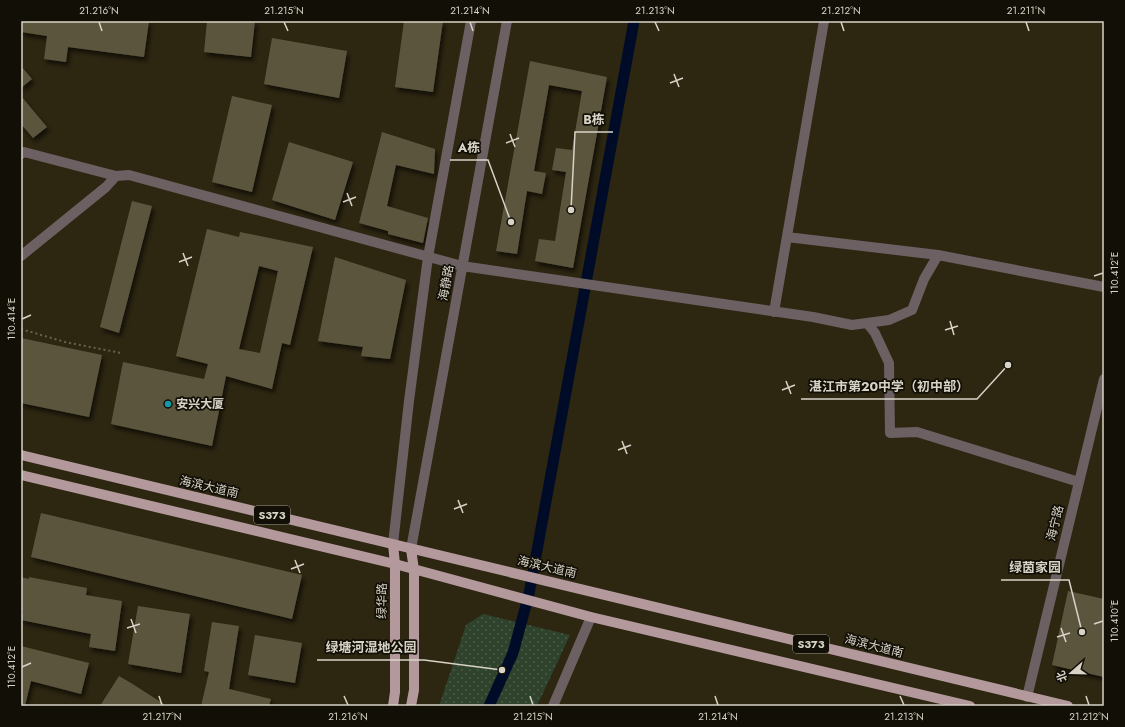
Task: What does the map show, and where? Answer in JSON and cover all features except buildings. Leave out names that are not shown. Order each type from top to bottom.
[{"type":"main road","name":"海滨大道南","points":[[21,455],[411,549],[523,574],[1068,706]]},
{"type":"main road","name":"S373","points":[[21,475],[395,564],[591,617],[970,706]]},
{"type":"main road","name":"绿华路","points":[[393,544],[395,564],[395,692],[393,706]]},
{"type":"main road","points":[[411,549],[414,570],[414,690],[411,706]]},
{"type":"street","name":"海静路","points":[[393,544],[409,401],[428,257],[471,21]]},
{"type":"street","name":"海静路","points":[[411,549],[507,21]]},
{"type":"street","points":[[774,312],[824,21]]},
{"type":"street","points":[[22,151],[116,176],[129,175],[462,266],[568,283],[774,312],[852,326],[889,320],[912,310],[924,278],[938,255]]},
{"type":"street","points":[[21,256],[106,187],[116,176]]},
{"type":"street","points":[[787,237],[938,255],[1104,287]]},
{"type":"street","points":[[867,323],[875,333],[889,363],[890,433],[917,432],[1079,482]]},
{"type":"street","name":"海宁路","points":[[1027,697],[1104,379]]},
{"type":"street","points":[[553,706],[591,617]]},
{"type":"path","points":[[21,329],[80,345],[120,353]]},
{"type":"green space","points":[[483,614],[570,635],[537,706],[439,706],[466,625]]},
{"type":"waterway","points":[[489,706],[513,653],[529,594],[634,21]]},
{"type":"place","name":"B栋","points":[[571,210]]},
{"type":"place","name":"A栋","points":[[511,222]]},
{"type":"place","name":"湛江市第20中学（初中部）","points":[[1008,365]]},
{"type":"place","name":"安兴大厦","points":[[168,404]]},
{"type":"place","name":"绿茵家园","points":[[1082,632]]},
{"type":"place","name":"绿塘河湿地公园","points":[[502,670]]}]
